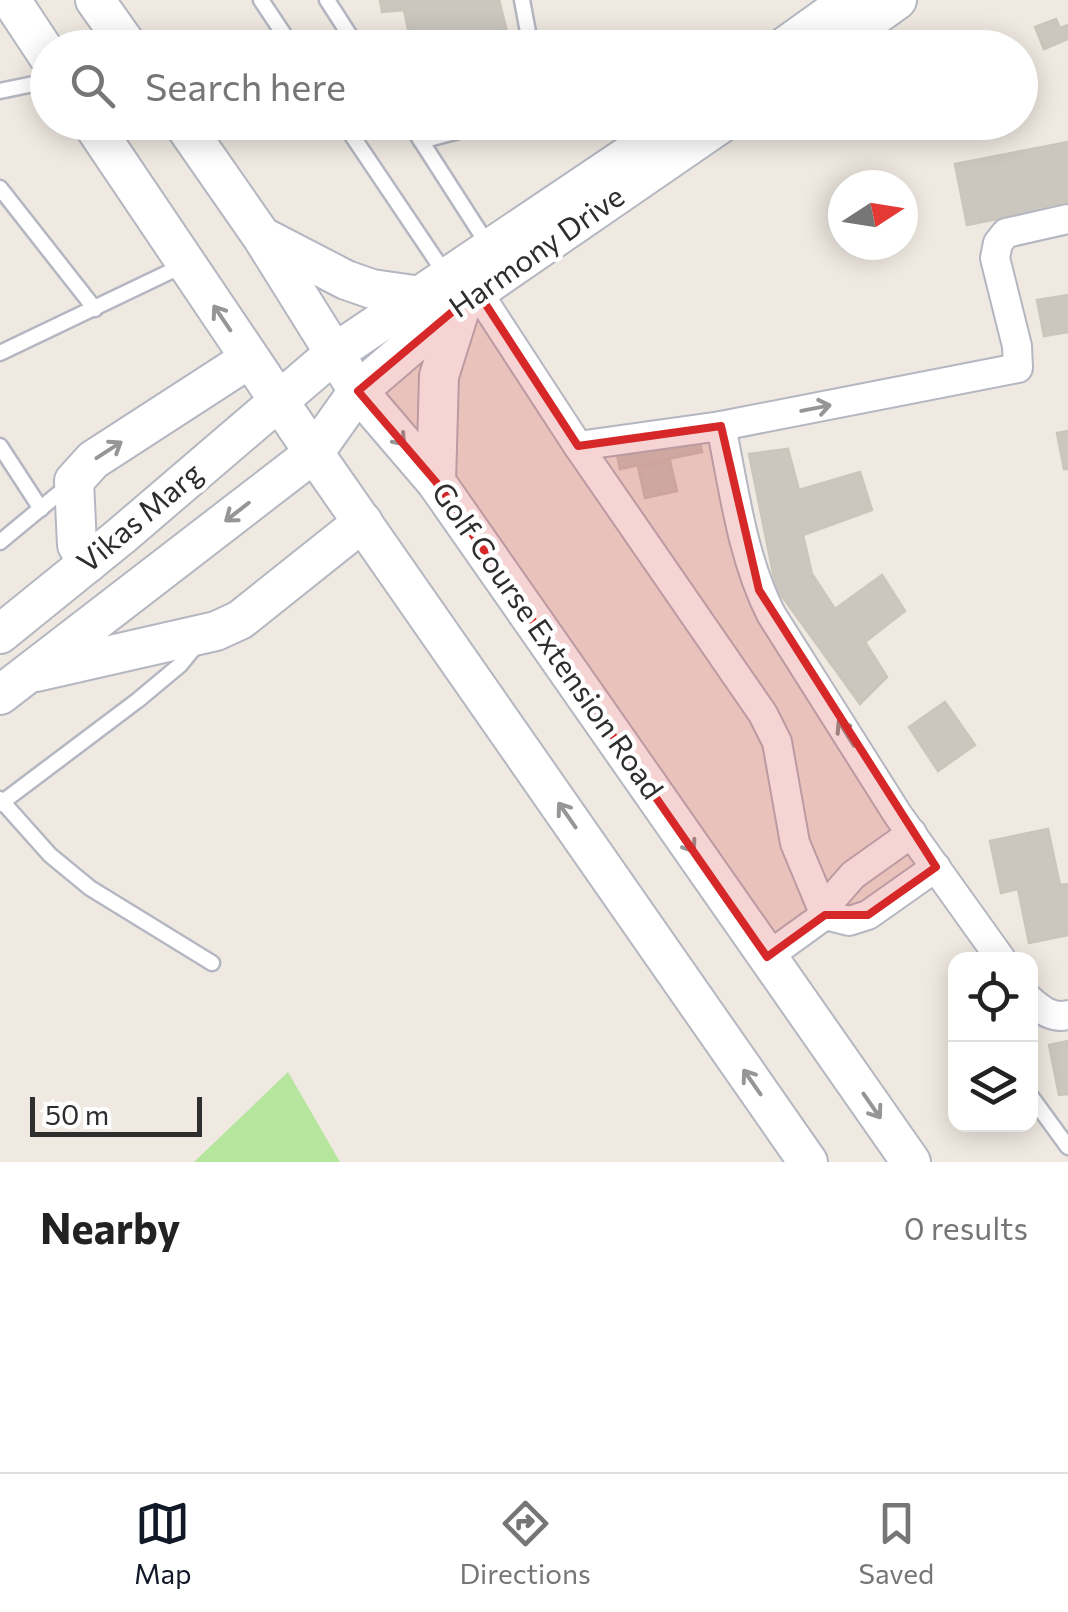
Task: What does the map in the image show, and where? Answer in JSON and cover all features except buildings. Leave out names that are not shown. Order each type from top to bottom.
[{"type":"main road","points":[[95,0],[116,30]]},
{"type":"main road","points":[[808,30],[850,0]]},
{"type":"main road","points":[[855,30],[897,0]]},
{"type":"main road","points":[[10,9],[30,34]]},
{"type":"main road","points":[[103,140],[314,453],[808,1162]]},
{"type":"main road","name":"Golf Course Extension Road","points":[[195,140],[262,237],[358,390],[436,482],[910,1162]]},
{"type":"main road","name":"Harmony Drive","points":[[13,685],[314,453],[358,390],[491,250],[652,140]]},
{"type":"main road","name":"Harmony Drive","points":[[279,400],[336,352],[452,291],[695,140]]},
{"type":"main road","points":[[262,237],[372,289],[452,291],[440,376],[436,482]]},
{"type":"main road","points":[[88,563],[77,545],[74,482],[94,460],[250,359]]},
{"type":"main road","name":"Vikas Marg","points":[[0,634],[279,400]]},
{"type":"main road","points":[[13,685],[216,631],[240,620],[363,522]]},
{"type":"street","points":[[578,446],[720,426],[1018,368],[1017,346],[996,258],[998,243],[1006,233],[1068,219]]},
{"type":"street","points":[[452,291],[578,446],[763,714],[777,742],[795,842],[825,915]]},
{"type":"street","points":[[720,426],[750,560],[771,614],[905,824],[996,952]]},
{"type":"street","points":[[767,957],[825,915],[832,899],[852,876],[905,824]]},
{"type":"street","points":[[825,915],[849,921],[868,915],[936,867]]},
{"type":"street","points":[[1038,1006],[1046,1013],[1068,1015]]},
{"type":"lane","points":[[261,0],[281,30]]},
{"type":"lane","points":[[327,0],[346,30]]},
{"type":"lane","points":[[522,0],[528,30]]},
{"type":"lane","points":[[0,91],[30,84]]},
{"type":"lane","points":[[355,140],[452,291]]},
{"type":"lane","points":[[425,140],[421,141],[491,250]]},
{"type":"lane","points":[[0,188],[95,309]]},
{"type":"lane","points":[[0,353],[186,264]]},
{"type":"lane","points":[[0,446],[41,509]]},
{"type":"lane","points":[[0,542],[74,482]]},
{"type":"lane","points":[[204,634],[180,665],[1,802],[50,855],[90,888],[212,963]]},
{"type":"lane","points":[[1038,1106],[1068,1146]]},
{"type":"highlighted area","points":[[477,291],[578,446],[721,426],[759,590],[936,867],[868,915],[825,915],[767,957],[436,482],[358,391]]},
{"type":"green space","points":[[288,1072],[340,1162],[194,1162]]}]
